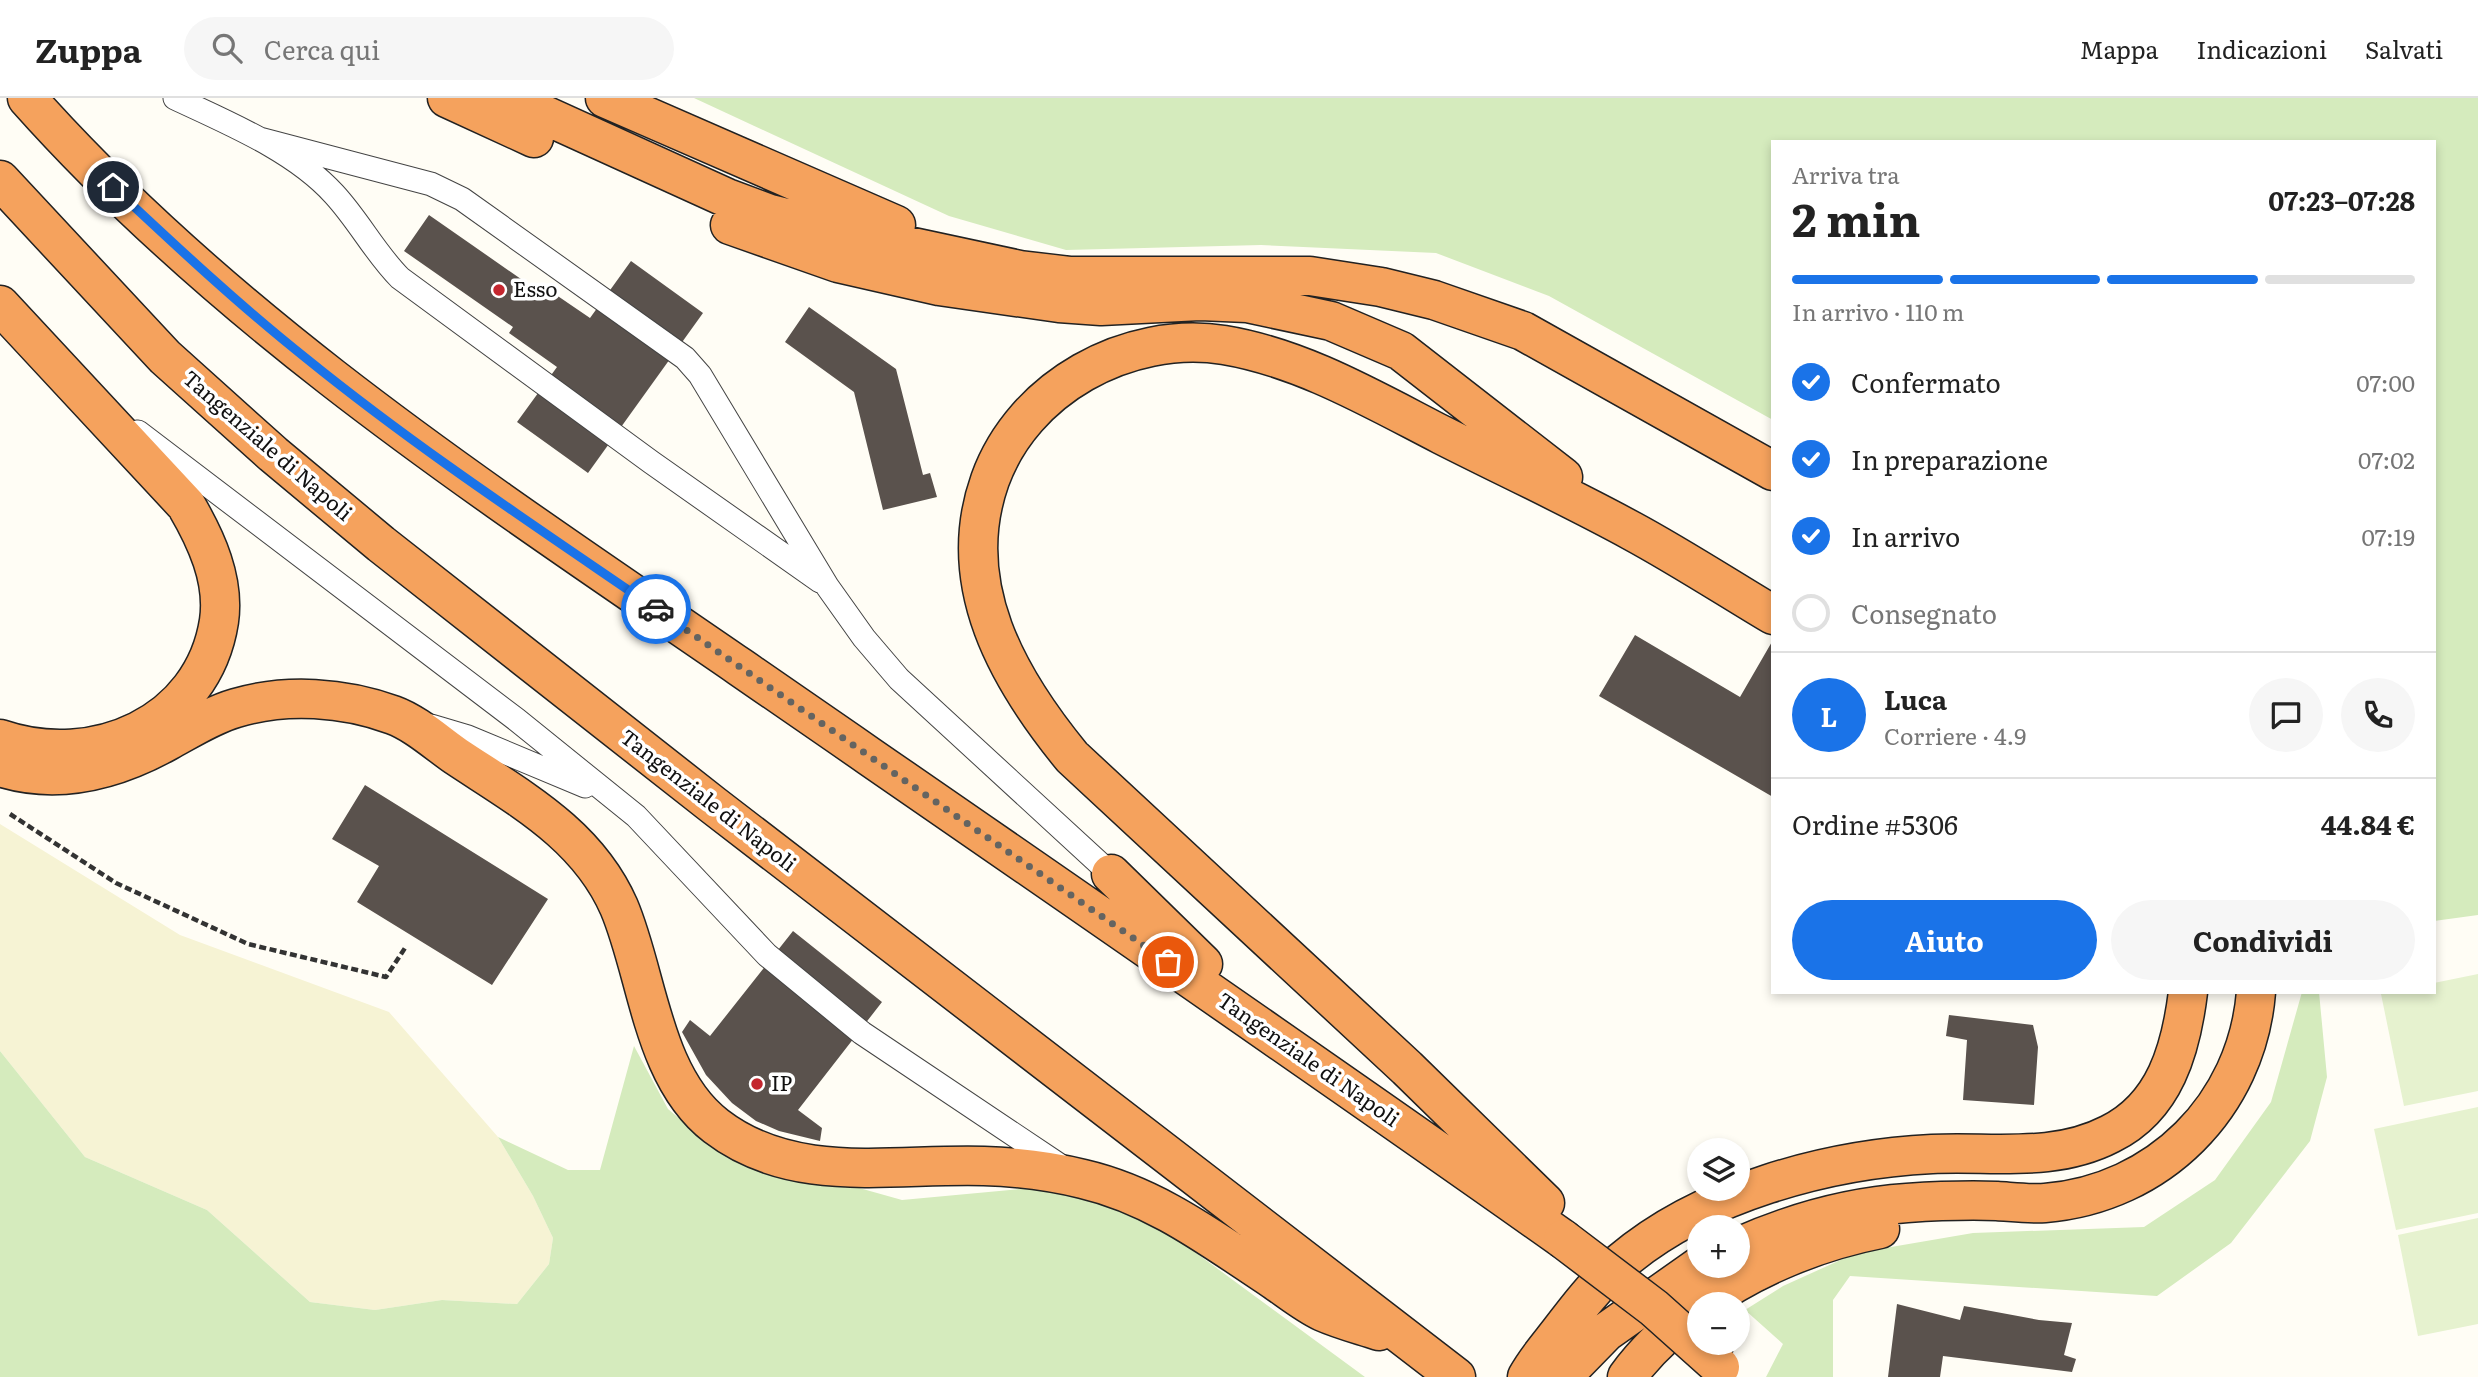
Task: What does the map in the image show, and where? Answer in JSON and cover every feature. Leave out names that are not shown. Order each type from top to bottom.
[{"type":"highway","name":"Tangenziale di Napoli","points":[[27,98],[58,133],[206,275],[308,360],[448,465],[1282,1041],[1567,1234]]},
{"type":"highway","points":[[447,98],[734,227],[838,263],[939,286],[1059,303],[1101,306],[1200,301],[1247,303],[1290,310],[1331,321],[1401,351],[1632,531]]},
{"type":"highway","points":[[507,98],[727,198],[769,214],[1020,270],[1123,278],[1249,274],[1310,276],[1381,287],[1434,300],[1523,331],[1771,470]]},
{"type":"highway","points":[[605,98],[929,239],[1020,270]]},
{"type":"highway","name":"Tangenziale di Napoli","points":[[4,185],[165,357],[273,454],[361,527],[724,814],[1456,1377]]},
{"type":"highway","points":[[0,305],[186,505],[202,532],[213,562],[219,620],[203,669],[188,691],[144,729],[119,740],[83,749],[56,751],[0,739]]},
{"type":"highway","points":[[1720,1367],[1567,1234],[1407,1068],[1072,757],[1038,715],[996,638],[983,594],[977,555],[979,519],[990,480],[1007,443],[1032,411],[1059,386],[1091,368],[1149,347],[1183,343],[1221,345],[1300,365],[1632,531],[1771,614]]},
{"type":"highway","points":[[0,767],[48,775],[79,774],[107,769],[135,759],[202,722],[234,709],[266,701],[296,698],[330,701],[365,707],[397,717],[547,816],[576,841],[601,873],[619,907],[647,1005],[673,1069],[690,1097],[712,1123],[740,1142],[799,1164],[847,1169],[994,1167],[1046,1170],[1089,1180],[1132,1194],[1165,1209],[1322,1312],[1410,1342]]},
{"type":"highway","points":[[1111,874],[1282,1041]]},
{"type":"highway","points":[[1527,1377],[1590,1294],[1621,1262],[1689,1217],[1739,1195],[1786,1179],[1871,1159],[1942,1153],[2047,1153],[2088,1144],[2113,1133],[2154,1099],[2171,1068],[2183,1029],[2188,994]]},
{"type":"highway","points":[[1750,1242],[1813,1218],[1858,1209],[1907,1203],[2045,1203],[2084,1197],[2120,1186],[2180,1149],[2207,1118],[2230,1081],[2248,1037],[2256,994]]},
{"type":"highway","points":[[1723,1292],[1757,1272],[1822,1245],[1864,1232],[1994,1201]]},
{"type":"highway","points":[[1562,1377],[1606,1332],[1687,1275]]},
{"type":"highway","points":[[1627,1377],[1640,1360],[1687,1316]]},
{"type":"lane","points":[[175,98],[251,135],[314,175],[334,194],[383,261],[400,278],[651,462],[827,586]]},
{"type":"lane","points":[[251,135],[430,184],[463,199],[685,358],[700,375],[827,586],[864,638],[899,679],[1111,874]]},
{"type":"lane","points":[[69,379],[517,720],[609,797],[636,816],[767,956],[862,1033],[1050,1161],[1089,1180]]},
{"type":"lane","points":[[397,717],[468,737],[609,797]]},
{"type":"path","points":[[0,807],[116,883],[248,944],[386,977],[405,948]]},
{"type":"shaded area","points":[[0,824],[180,935],[389,1012],[498,1137],[533,1196],[553,1238],[549,1264],[517,1304],[442,1300],[375,1310],[310,1302],[207,1210],[85,1157],[0,1051]]},
{"type":"green space","points":[[694,98],[2478,98],[2478,915],[2436,921],[2436,140],[1771,140],[1771,419],[1549,296],[1436,253],[1261,245],[1066,250],[949,216]]},
{"type":"green space","points":[[2478,974],[2478,1091],[2404,1106],[2381,994],[2436,994],[2436,983]]},
{"type":"green space","points":[[2301,994],[2319,994],[2327,1077],[2310,1141],[2231,1243],[2157,1296],[1850,1276],[1833,1300],[1833,1377],[1766,1377],[1783,1344],[1750,1314],[1750,1307],[1783,1286],[1856,1253],[1973,1233],[2144,1227],[2215,1180],[2271,1102]]},
{"type":"green space","points":[[634,1046],[668,1109],[713,1147],[902,1200],[1041,1187],[1143,1214],[1365,1377],[0,1377],[0,1051],[85,1157],[207,1210],[310,1302],[375,1310],[442,1300],[517,1304],[549,1264],[553,1238],[533,1196],[498,1137],[568,1170],[600,1170]]},
{"type":"green space","points":[[2478,1107],[2478,1213],[2396,1230],[2374,1129]]},
{"type":"green space","points":[[2478,1218],[2478,1324],[2418,1336],[2398,1235]]},
{"type":"building","points":[[429,215],[541,293],[546,288],[590,318],[631,261],[703,313],[588,473],[517,422],[557,367],[509,333],[513,327],[404,251]]},
{"type":"building","points":[[809,307],[896,369],[923,475],[930,473],[937,497],[883,510],[854,392],[785,342]]},
{"type":"building","points":[[1635,635],[1740,697],[1771,643],[1771,796],[1599,696]]},
{"type":"building","points":[[365,785],[548,899],[492,985],[357,902],[379,866],[332,839]]},
{"type":"building","points":[[793,931],[882,1002],[798,1110],[822,1128],[820,1141],[779,1131],[756,1121],[732,1103],[706,1075],[682,1032],[690,1020],[710,1036]]},
{"type":"building","points":[[1949,1015],[2033,1025],[2038,1047],[2034,1105],[1963,1100],[1967,1040],[1946,1036]]},
{"type":"building","points":[[1897,1304],[1960,1320],[1964,1306],[2039,1320],[2072,1323],[2064,1355],[2076,1359],[2072,1372],[1943,1356],[1940,1377],[1888,1377]]},
{"type":"way so far","points":[[656,609],[1168,962]]},
{"type":"place","name":"Esso","points":[[499,290]]},
{"type":"place","name":"IP","points":[[757,1084]]},
{"type":"route","points":[[113,187],[206,275],[308,360],[481,489],[656,609]]}]
